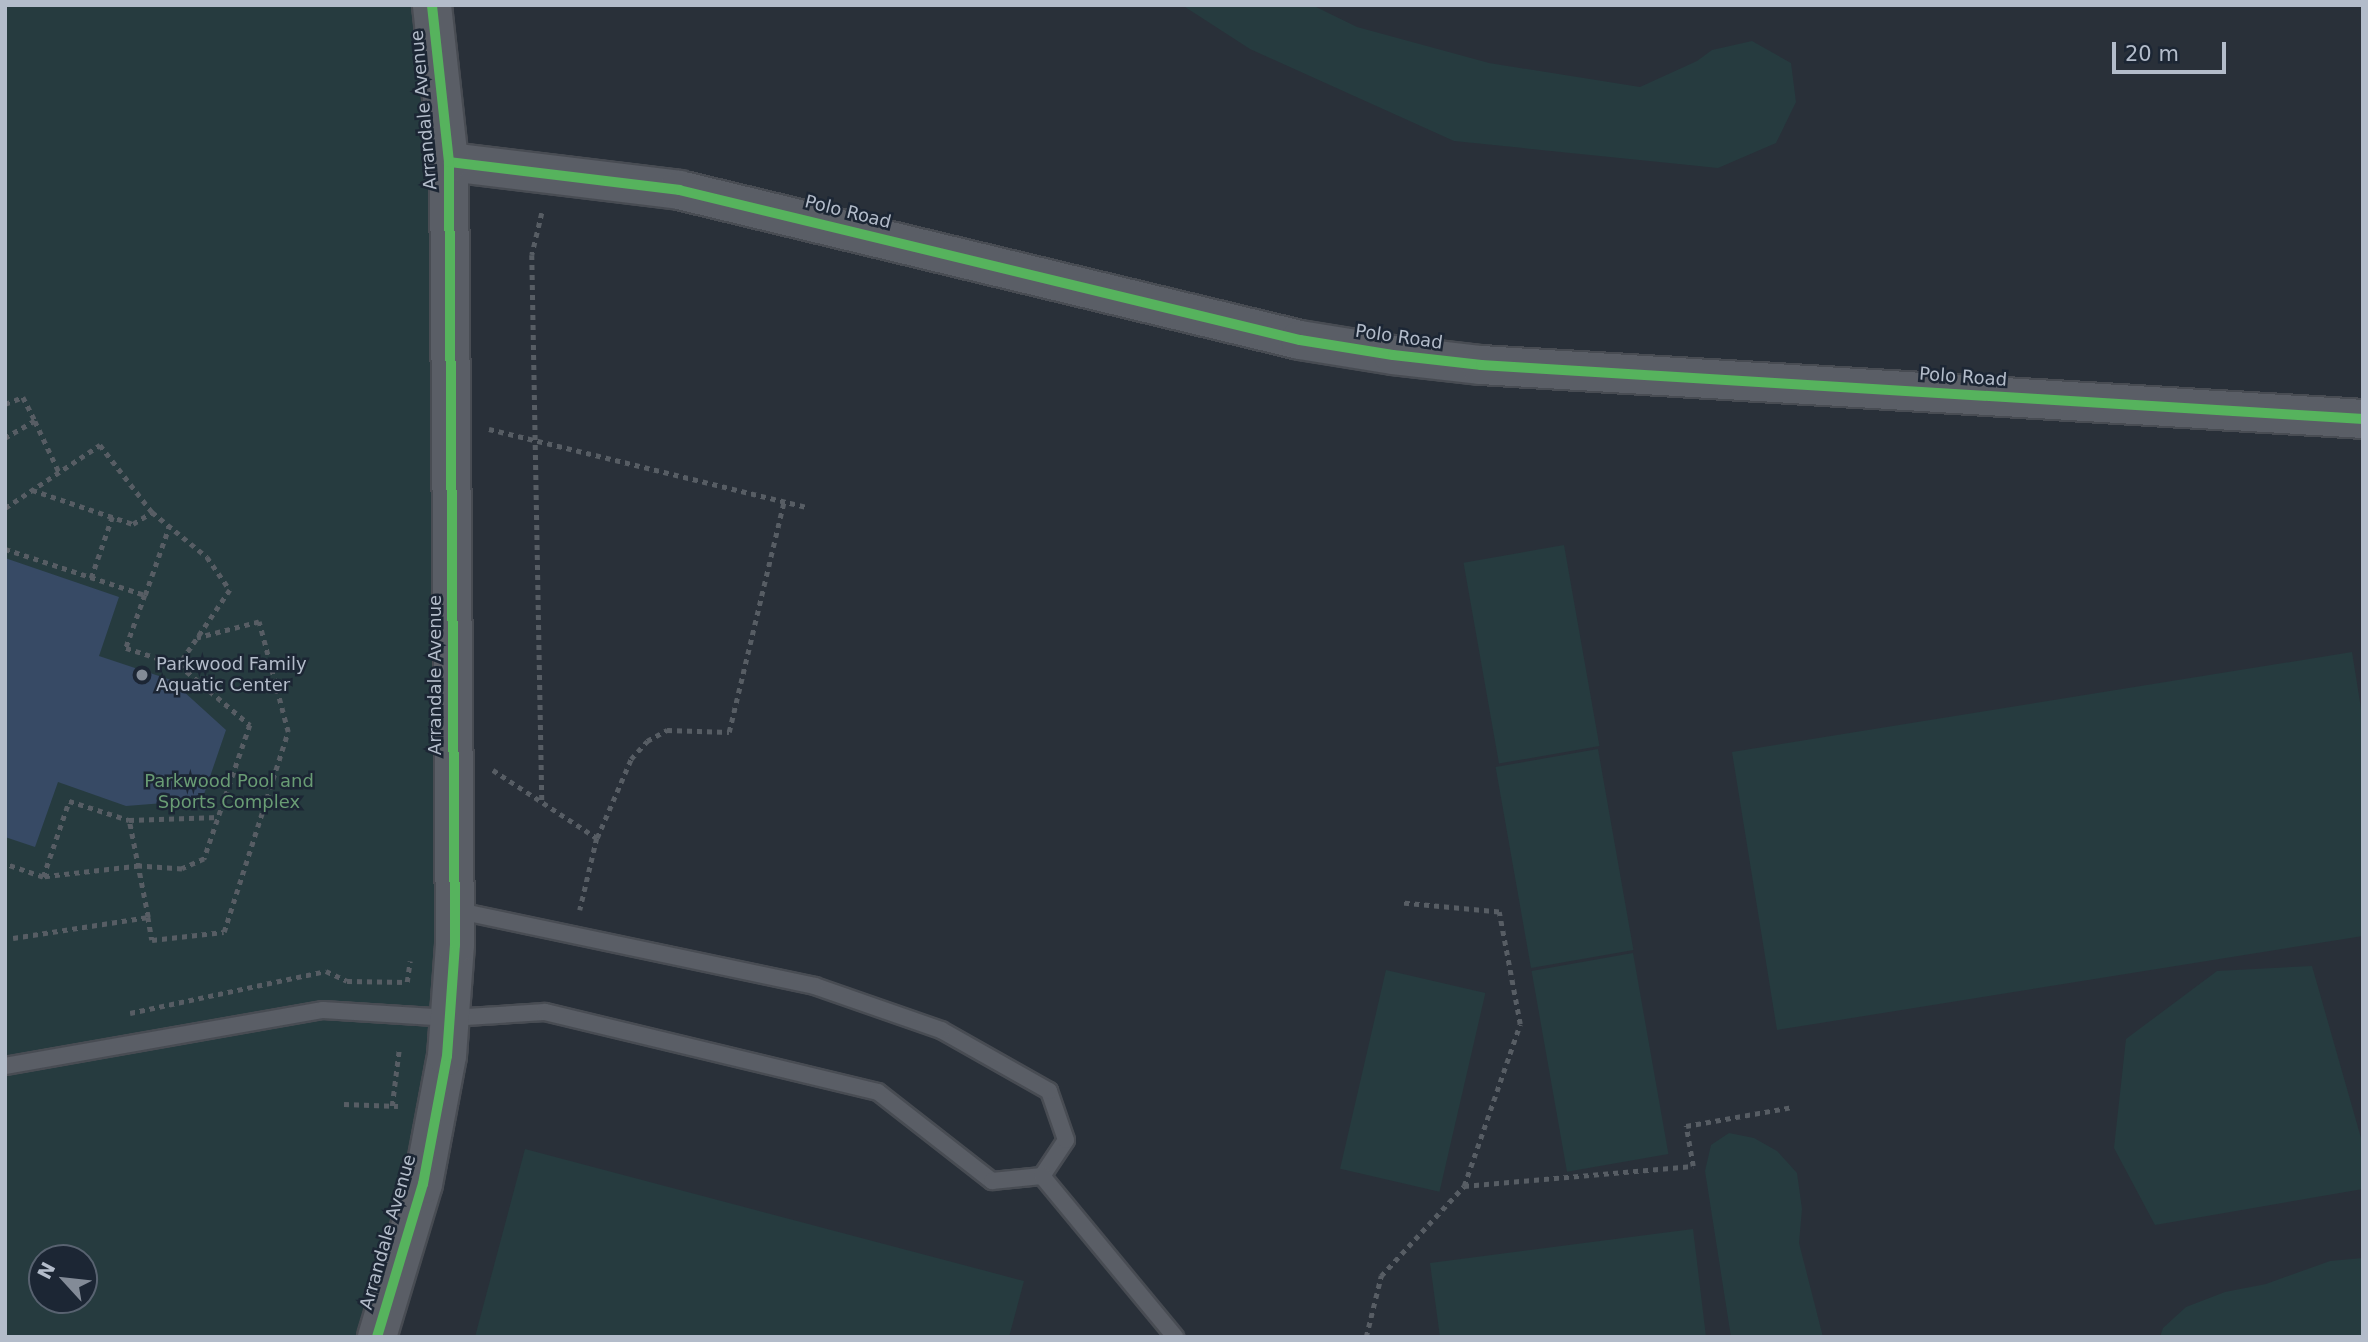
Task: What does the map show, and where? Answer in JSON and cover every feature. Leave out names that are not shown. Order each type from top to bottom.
[{"type":"street","name":"Arrandale Avenue","points":[[377,1337],[423,1184],[447,1056],[450,1018],[454,909],[449,162],[432,5]]},
{"type":"street","name":"Polo Road","points":[[449,162],[679,190],[1300,340],[1393,355],[1481,365],[2363,419]]},
{"type":"lane","points":[[454,909],[815,986],[941,1030],[1049,1091],[1066,1140],[1042,1176]]},
{"type":"lane","points":[[5,1066],[323,1010],[450,1018],[545,1012],[878,1092],[992,1181],[1042,1176]]},
{"type":"lane","points":[[1042,1176],[1175,1337]]},
{"type":"path","points":[[542,802],[532,255],[551,175]]},
{"type":"path","points":[[5,404],[23,397],[59,472]]},
{"type":"path","points":[[450,419],[807,507]]},
{"type":"path","points":[[5,438],[35,421]]},
{"type":"path","points":[[5,508],[100,445],[152,512],[207,557],[230,590],[179,665]]},
{"type":"path","points":[[32,490],[133,524],[152,512]]},
{"type":"path","points":[[580,911],[597,838],[631,759],[646,741],[667,730],[729,732],[783,501]]},
{"type":"path","points":[[91,578],[112,517]]},
{"type":"path","points":[[5,864],[43,877],[139,866],[182,869],[204,859],[250,725],[179,665],[126,648],[169,526]]},
{"type":"path","points":[[5,549],[145,595]]},
{"type":"path","points":[[129,820],[152,940],[224,932],[288,732],[259,622],[197,638]]},
{"type":"path","points":[[453,744],[597,838]]},
{"type":"path","points":[[43,877],[69,801],[129,820],[219,817]]},
{"type":"path","points":[[1366,1337],[1381,1276],[1464,1186],[1520,1024],[1499,912],[1402,902]]},
{"type":"path","points":[[13,938],[148,917]]},
{"type":"path","points":[[407,982],[410,961]]},
{"type":"path","points":[[344,1104],[390,1105],[399,1050]]},
{"type":"path","points":[[1464,1186],[1693,1166],[1686,1126],[1793,1107]]},
{"type":"green space","name":"Parkwood Pool and Sports Complex","points":[[5,5],[432,5],[455,945],[377,1337],[5,1337]]},
{"type":"green space","points":[[1182,5],[1312,5],[1357,27],[1489,63],[1640,87],[1697,61],[1712,50],[1752,41],[1791,63],[1796,102],[1776,143],[1718,168],[1454,141],[1250,49]]},
{"type":"green space","points":[[1564,545],[1599,746],[1499,764],[1464,563]]},
{"type":"green space","points":[[2352,652],[2363,721],[2363,936],[1777,1030],[1732,752]]},
{"type":"green space","points":[[1598,749],[1633,950],[1531,968],[1496,767]]},
{"type":"green space","points":[[1633,953],[1668,1154],[1567,1172],[1532,971]]},
{"type":"green space","points":[[2312,966],[2363,1145],[2363,1189],[2155,1225],[2114,1148],[2126,1039],[2217,971]]},
{"type":"green space","points":[[1386,970],[1485,993],[1439,1192],[1340,1169]]},
{"type":"green space","points":[[1729,1133],[1754,1138],[1777,1151],[1797,1173],[1802,1209],[1799,1243],[1823,1337],[1731,1337],[1705,1171],[1711,1145]]},
{"type":"green space","points":[[525,1149],[1024,1281],[1009,1337],[475,1337]]},
{"type":"green space","points":[[1693,1229],[1706,1337],[1440,1337],[1430,1263]]},
{"type":"green space","points":[[2363,1258],[2363,1337],[2160,1337],[2163,1328],[2186,1307],[2225,1292],[2266,1284],[2330,1261]]},
{"type":"water","points":[[5,558],[119,597],[99,656],[171,680],[226,730],[202,800],[126,806],[58,782],[35,847],[5,837]]},
{"type":"cycle path","points":[[377,1337],[423,1184],[447,1056],[455,945],[449,162],[432,5]]},
{"type":"cycle path","points":[[449,162],[679,190],[1300,340],[1393,355],[1481,365],[2363,419]]},
{"type":"place","name":"Parkwood Family Aquatic Center","points":[[142,675]]}]
